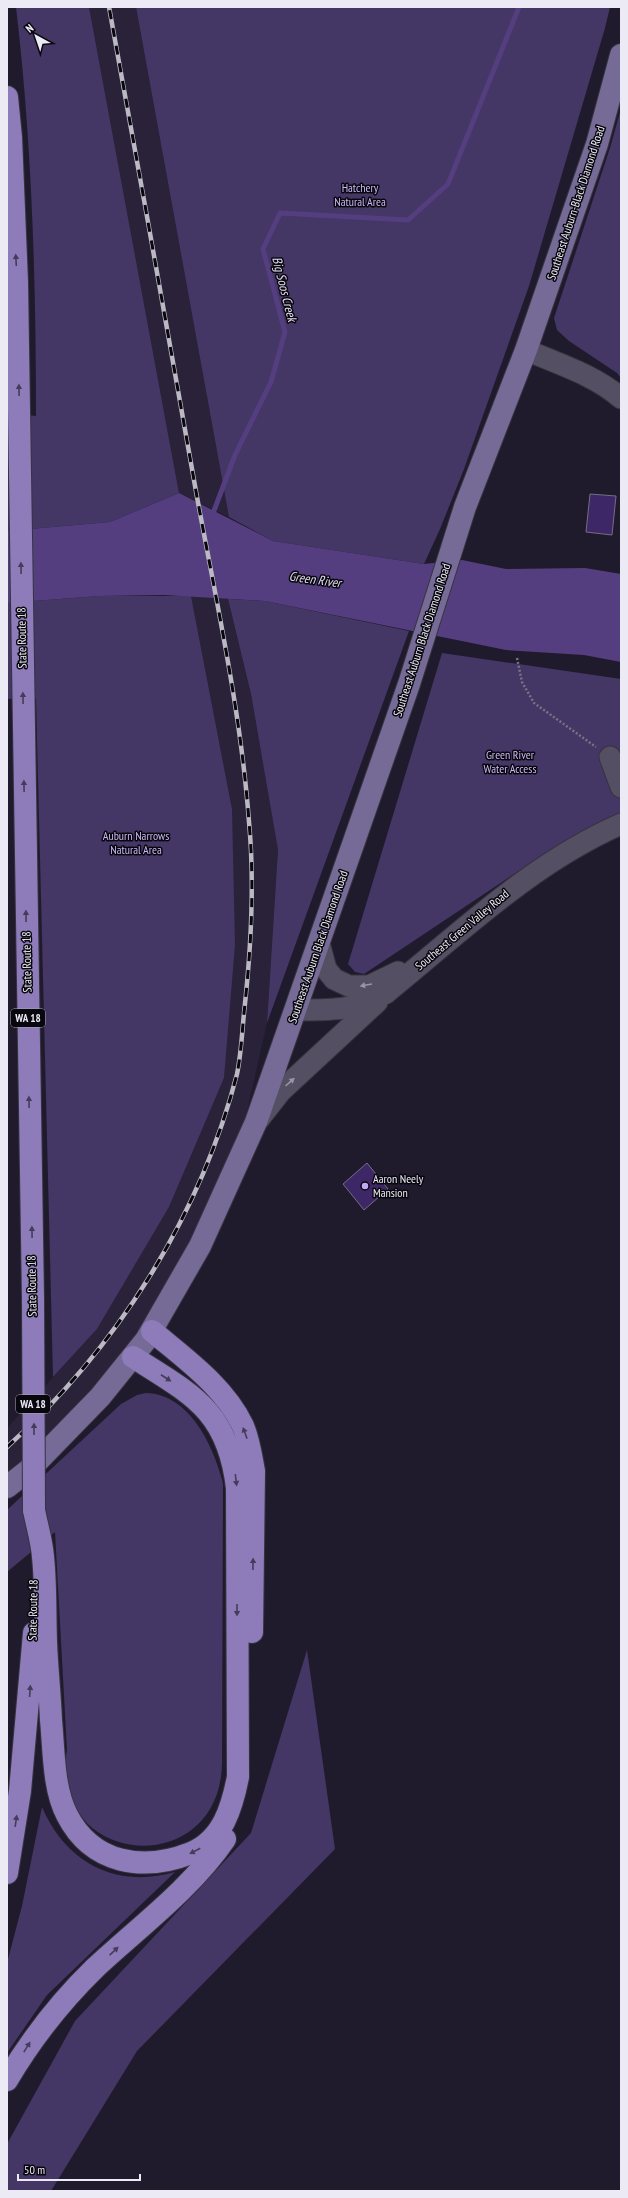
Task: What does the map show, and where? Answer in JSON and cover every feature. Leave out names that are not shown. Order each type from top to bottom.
[{"type":"highway","name":"State Route 18","points":[[7,97],[11,137],[17,274],[23,737],[33,1299],[34,1510],[39,1563],[28,1711],[20,1791],[7,1873]]},
{"type":"highway","points":[[7,2080],[30,2043],[71,1992],[190,1880],[218,1849],[231,1830],[244,1803],[249,1779],[251,1750],[254,1470],[250,1446],[242,1425],[223,1397],[209,1381],[152,1330]]},
{"type":"highway","points":[[39,1563],[56,1770],[66,1814],[74,1827],[93,1848],[106,1856],[123,1861],[139,1863],[155,1862],[180,1858],[198,1850],[216,1834],[224,1823],[233,1803],[238,1777],[237,1488],[235,1468],[230,1448],[213,1417],[185,1390],[133,1357]]},
{"type":"main road","name":"Southeast Auburn-Black Diamond Road","points":[[526,350],[596,144],[621,55]]},
{"type":"main road","name":"Southeast Auburn Black Diamond Road","points":[[7,1487],[30,1469],[95,1403],[133,1357],[152,1330],[200,1246],[256,1122],[408,684],[465,507],[526,350]]},
{"type":"street","points":[[526,350],[589,376],[609,388],[621,398]]},
{"type":"street","points":[[610,757],[621,787]]},
{"type":"street","name":"Southeast Green Valley Road","points":[[296,1010],[349,1008],[367,1003],[386,993],[449,940],[540,869],[570,849],[621,824]]},
{"type":"street","points":[[319,943],[326,969],[334,979],[350,986],[369,986],[405,968],[449,940]]},
{"type":"street","points":[[256,1122],[281,1091],[386,993]]},
{"type":"path","points":[[517,658],[522,682],[534,704],[610,757]]},
{"type":"shaded area","points":[[89,7],[136,7],[229,517],[179,493]]},
{"type":"shaded area","points":[[191,596],[228,599],[251,694],[278,850],[267,1023],[234,1169],[152,1331],[7,1490],[7,1428],[97,1329],[169,1207],[224,1078],[232,809]]},
{"type":"green space","points":[[16,7],[89,7],[179,493],[110,522],[7,531],[7,413],[36,416],[32,211],[26,109]]},
{"type":"green space","name":"Hatchery Natural Area","points":[[136,7],[610,7],[529,286],[464,469],[424,564],[273,541],[229,517]]},
{"type":"green space","points":[[621,109],[621,378],[617,373],[569,341],[557,330],[554,318],[610,148]]},
{"type":"green space","name":"Auburn Narrows Natural Area","points":[[99,596],[191,596],[232,809],[235,945],[224,1078],[169,1207],[97,1329],[53,1377],[36,698],[7,699],[7,603]]},
{"type":"green space","points":[[228,599],[265,601],[409,631],[267,1023],[278,850],[251,694]]},
{"type":"green space","name":"Green River Water Access","points":[[442,653],[621,679],[621,814],[553,848],[364,974],[355,972],[348,964]]},
{"type":"green space","points":[[146,1393],[162,1396],[175,1402],[187,1412],[198,1425],[206,1439],[219,1469],[223,1483],[222,1763],[214,1801],[194,1828],[167,1842],[137,1845],[107,1837],[83,1819],[68,1789],[55,1532],[7,1572],[7,1510],[121,1404],[137,1395]]},
{"type":"green space","points":[[307,1650],[335,1849],[137,2051],[51,2191],[7,2191],[7,2144],[75,2021],[251,1833]]},
{"type":"green space","points":[[42,1807],[52,1827],[65,1843],[79,1857],[95,1867],[113,1874],[133,1877],[153,1876],[175,1872],[47,1995],[7,2053],[7,1963],[22,1906]]},
{"type":"water","name":"Green River","points":[[179,493],[273,541],[424,564],[462,560],[506,569],[585,568],[621,574],[621,662],[584,655],[506,650],[265,601],[164,595],[99,596],[7,603],[7,531],[110,522]]},
{"type":"building","points":[[590,494],[616,496],[612,535],[586,532]]},
{"type":"building","name":"Aaron Neely Mansion","points":[[367,1163],[388,1189],[364,1210],[343,1184]]},
{"type":"waterway","name":"Big Soos Creek","points":[[212,516],[235,455],[271,382],[285,332],[263,249],[280,213],[408,220],[448,184],[519,7]]},
{"type":"railway","points":[[7,1447],[47,1409],[84,1367],[118,1324],[149,1277],[177,1229],[201,1179],[221,1127],[237,1074],[249,966],[252,870],[249,822],[240,740],[228,659],[197,497],[109,7]]},
{"type":"place","name":"Aaron Neely Mansion","points":[[365,1186]]}]
